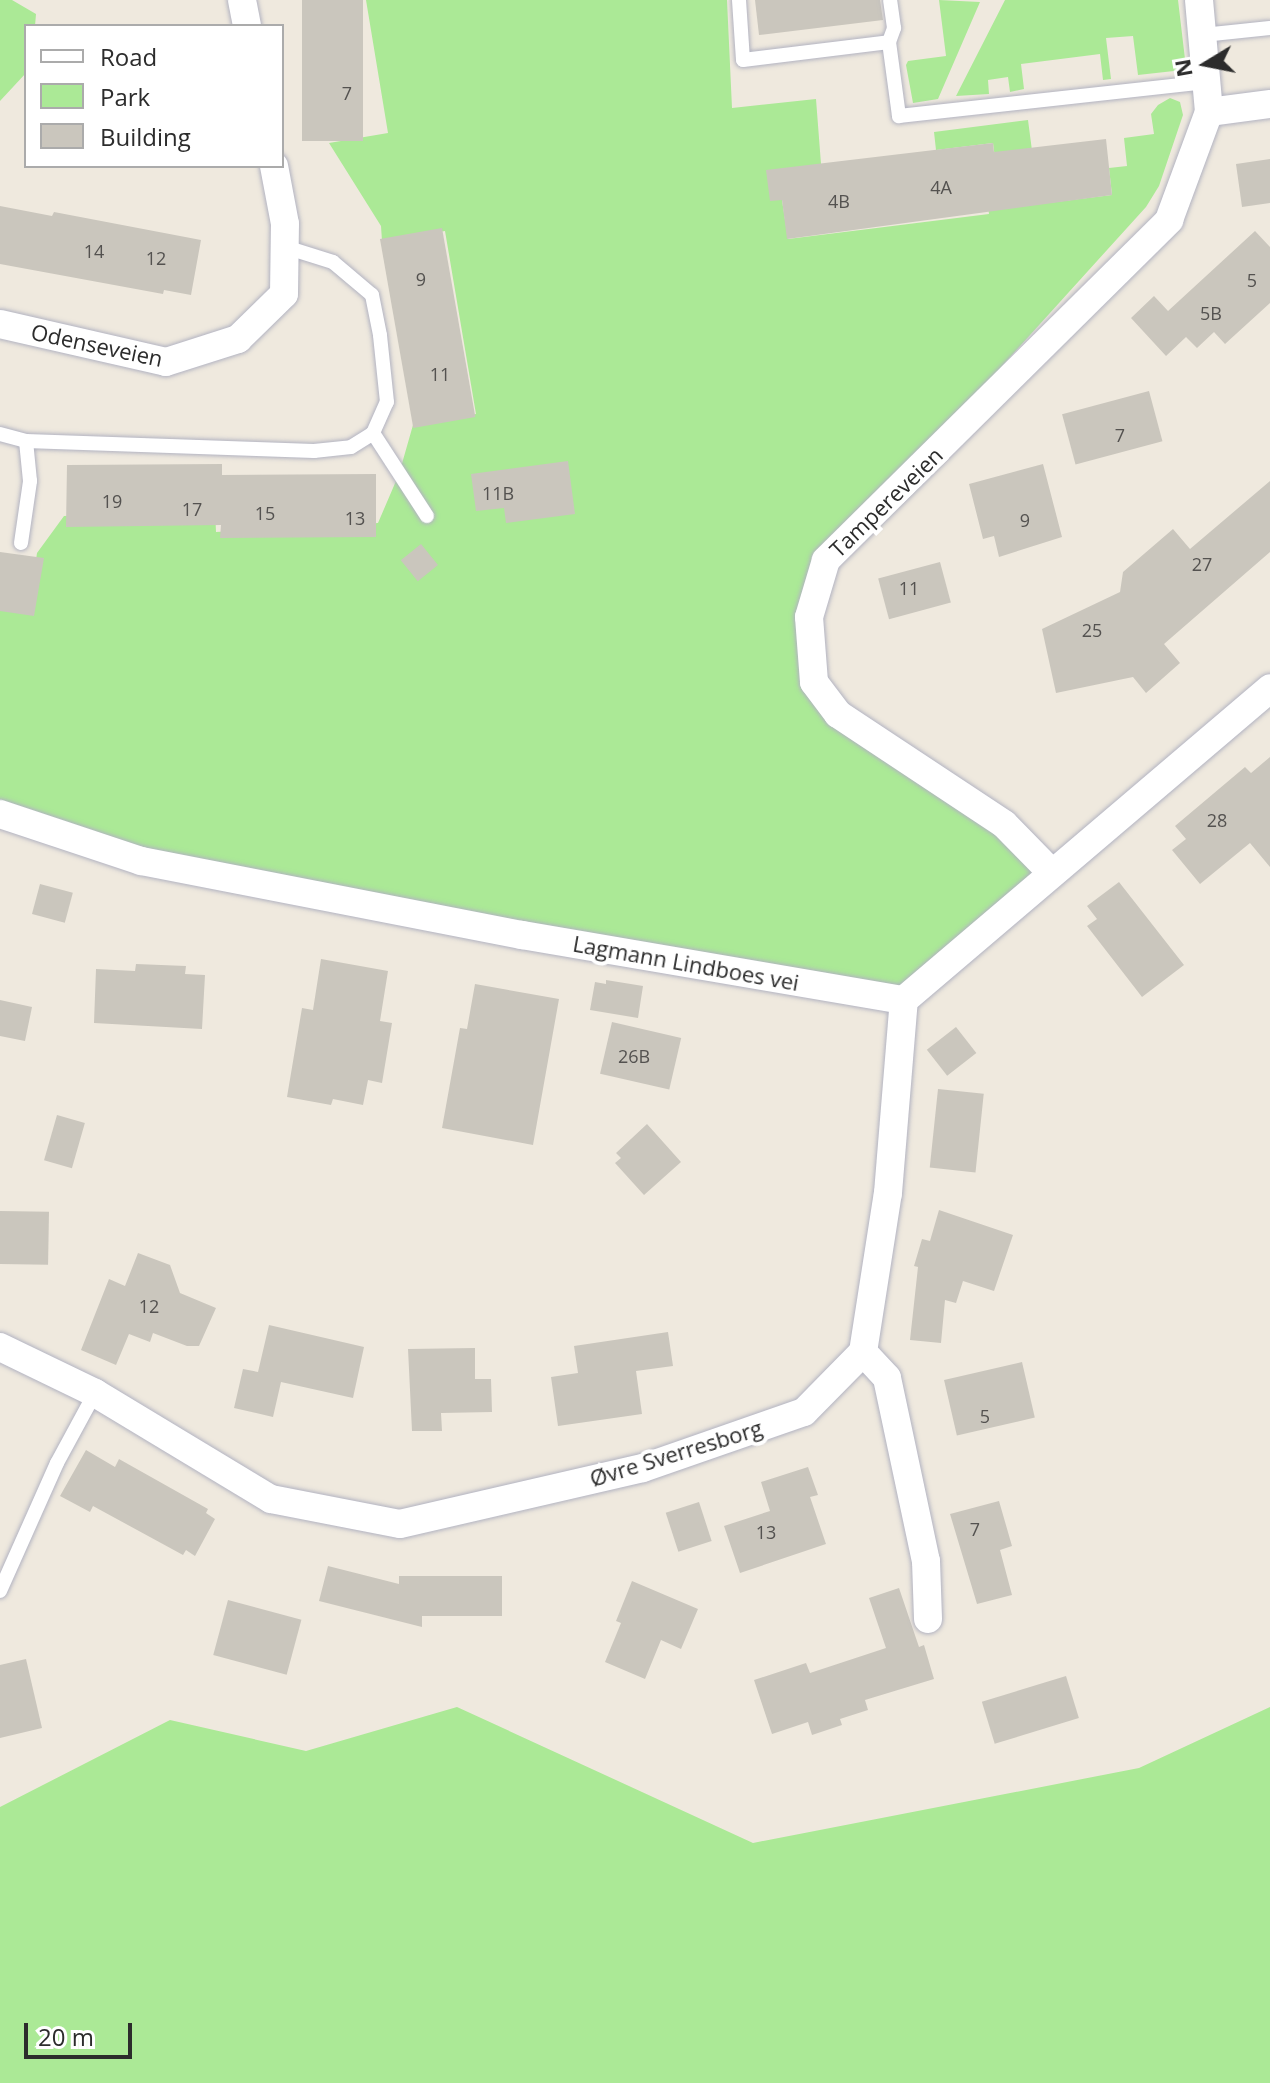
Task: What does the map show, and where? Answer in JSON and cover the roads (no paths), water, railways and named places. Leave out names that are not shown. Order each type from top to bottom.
[{"type":"street","points":[[242,0],[247,24]]},
{"type":"street","name":"Tampereveien","points":[[1051,872],[1004,824],[838,714],[814,682],[809,617],[826,560],[1169,220],[1209,112],[1199,0]]},
{"type":"street","points":[[1209,112],[1270,104]]},
{"type":"street","name":"Odenseveien","points":[[0,324],[166,362],[238,339],[284,294],[285,224],[274,168]]},
{"type":"street","points":[[928,1619],[926,1561],[887,1378],[863,1352],[888,1193],[904,1000],[1270,688]]},
{"type":"street","name":"Lagmann Lindboes vei","points":[[0,814],[141,861],[522,935],[904,1000]]},
{"type":"street","name":"Øvre Sverresborg","points":[[0,1347],[95,1393],[271,1499],[400,1524],[643,1468],[804,1412],[863,1352]]},
{"type":"lane","points":[[739,0],[743,60],[889,42]]},
{"type":"lane","points":[[890,0],[894,28],[889,42],[899,116],[1208,82]]},
{"type":"lane","points":[[1203,35],[1270,28]]},
{"type":"lane","points":[[0,434],[26,441],[314,451],[351,447],[373,433],[387,402],[372,295],[333,262],[285,247]]},
{"type":"lane","points":[[373,433],[427,516]]},
{"type":"lane","points":[[21,543],[30,481],[26,441]]},
{"type":"lane","points":[[0,1591],[63,1449],[95,1393]]}]
